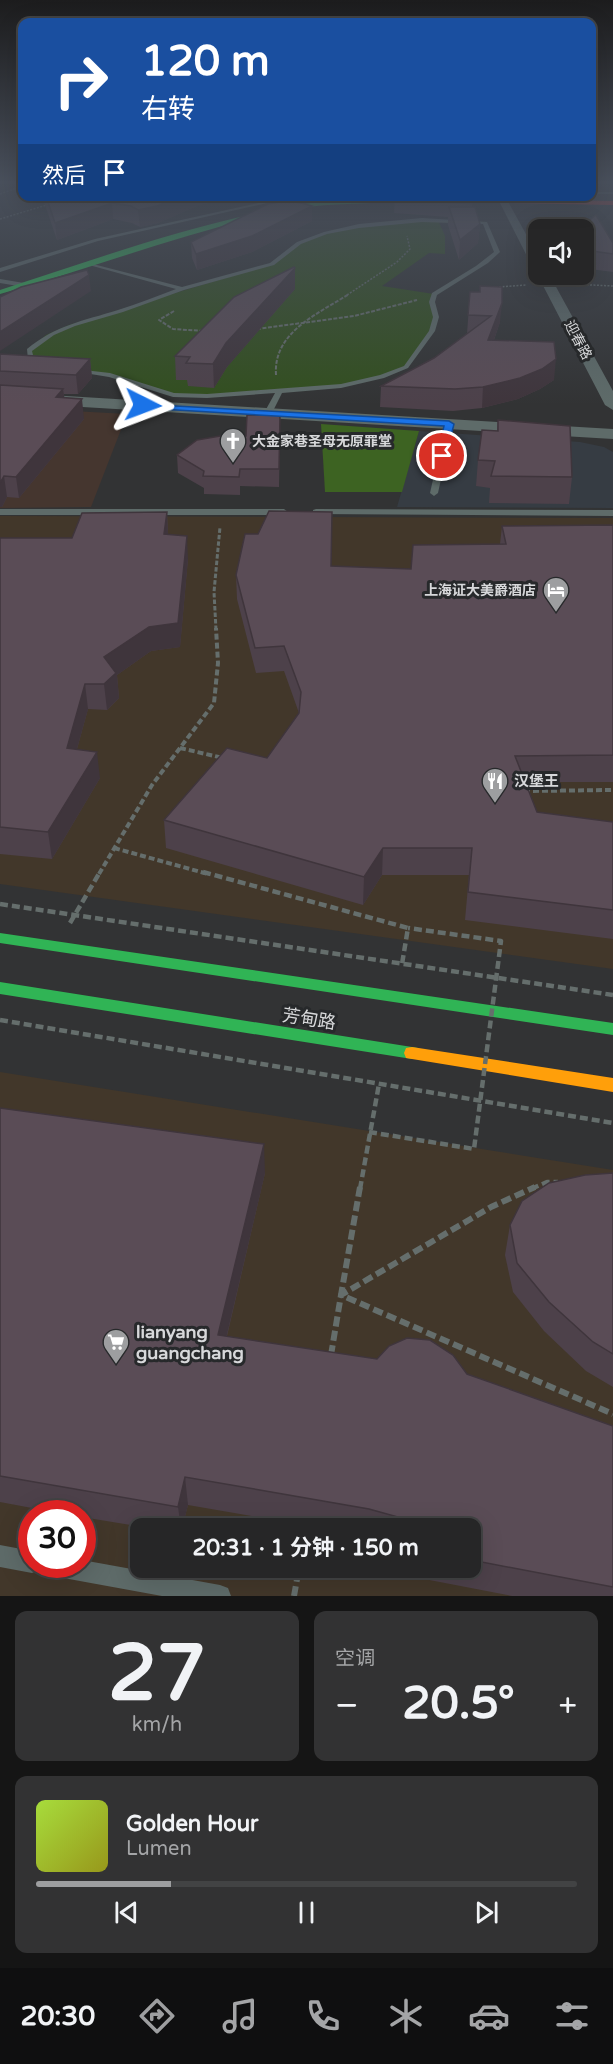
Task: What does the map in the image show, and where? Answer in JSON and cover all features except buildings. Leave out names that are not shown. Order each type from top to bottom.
[{"type":"street","points":[[0,292],[115,256]]},
{"type":"street","name":"迎春路","points":[[556,285],[613,405]]},
{"type":"street","name":"迎春路","points":[[557,285],[613,376]]},
{"type":"street","points":[[0,397],[613,434]]},
{"type":"street","points":[[0,938],[613,1029]]},
{"type":"street","name":"芳甸路","points":[[0,988],[613,1084]]},
{"type":"lane","points":[[0,270],[44,256]]},
{"type":"lane","points":[[52,368],[31,360],[29,350],[46,335],[69,325],[120,312],[183,289],[272,264],[282,256]]},
{"type":"lane","points":[[64,369],[110,375],[173,395],[207,396],[341,386],[382,377],[406,367],[432,332],[436,317],[432,302],[434,296],[459,277],[494,256]]},
{"type":"lane","points":[[91,264],[183,289]]},
{"type":"lane","points":[[0,281],[24,285]]},
{"type":"lane","points":[[267,413],[280,390]]},
{"type":"lane","points":[[434,493],[449,424]]},
{"type":"lane","points":[[0,512],[293,512]]},
{"type":"lane","points":[[305,512],[613,513]]},
{"type":"lane","points":[[0,1556],[18,1559]]},
{"type":"lane","points":[[96,1573],[220,1596]]},
{"type":"path","points":[[280,390],[275,363],[279,347],[289,334],[402,256]]},
{"type":"path","points":[[492,288],[528,283]]},
{"type":"path","points":[[594,284],[613,286]]},
{"type":"path","points":[[255,329],[354,316],[434,296]]},
{"type":"path","points":[[179,309],[159,320],[164,327],[178,331],[210,331]]},
{"type":"path","points":[[57,947],[152,785],[214,703],[218,663],[214,592],[222,512]]},
{"type":"path","points":[[180,748],[225,758]]},
{"type":"path","points":[[522,791],[613,790]]},
{"type":"path","points":[[114,848],[408,928],[501,941],[474,1149],[369,1132]]},
{"type":"path","points":[[0,904],[613,995]]},
{"type":"path","points":[[402,964],[408,928]]},
{"type":"path","points":[[0,1020],[613,1123]]},
{"type":"path","points":[[330,1365],[340,1295],[379,1084]]},
{"type":"path","points":[[340,1295],[491,1207],[548,1182],[569,1182]]},
{"type":"path","points":[[340,1295],[613,1414]]},
{"type":"path","points":[[294,1596],[297,1578]]},
{"type":"shaded area","points":[[0,407],[127,414],[91,507],[0,508]]},
{"type":"shaded area","points":[[419,431],[580,442],[604,447],[613,452],[613,508],[397,507]]},
{"type":"shaded area","points":[[0,516],[613,518],[613,969],[0,884]]},
{"type":"shaded area","points":[[0,1072],[613,1170],[613,1596],[0,1596]]},
{"type":"green space","points":[[282,256],[424,256],[382,286],[434,294],[436,317],[432,331],[406,367],[382,377],[341,386],[207,396],[173,395],[130,380],[31,360],[29,350],[46,335],[69,325],[272,264]]},
{"type":"green space","points":[[321,424],[419,431],[402,492],[325,492]]},
{"type":"traffic: fast","points":[[0,292],[112,256]]},
{"type":"traffic: fast","points":[[0,938],[613,1029]]},
{"type":"traffic: fast","points":[[0,988],[412,1053]]},
{"type":"traffic: slow","points":[[412,1053],[613,1085]]},
{"type":"place","name":"大金家巷圣母无原罪堂","points":[[233,464]]},
{"type":"place","name":"上海证大美爵酒店","points":[[556,613]]},
{"type":"place","name":"汉堡王","points":[[495,804]]},
{"type":"place","name":"lianyang guangchang","points":[[116,1365]]},
{"type":"route","points":[[143,405],[449,424],[442,456]]}]
